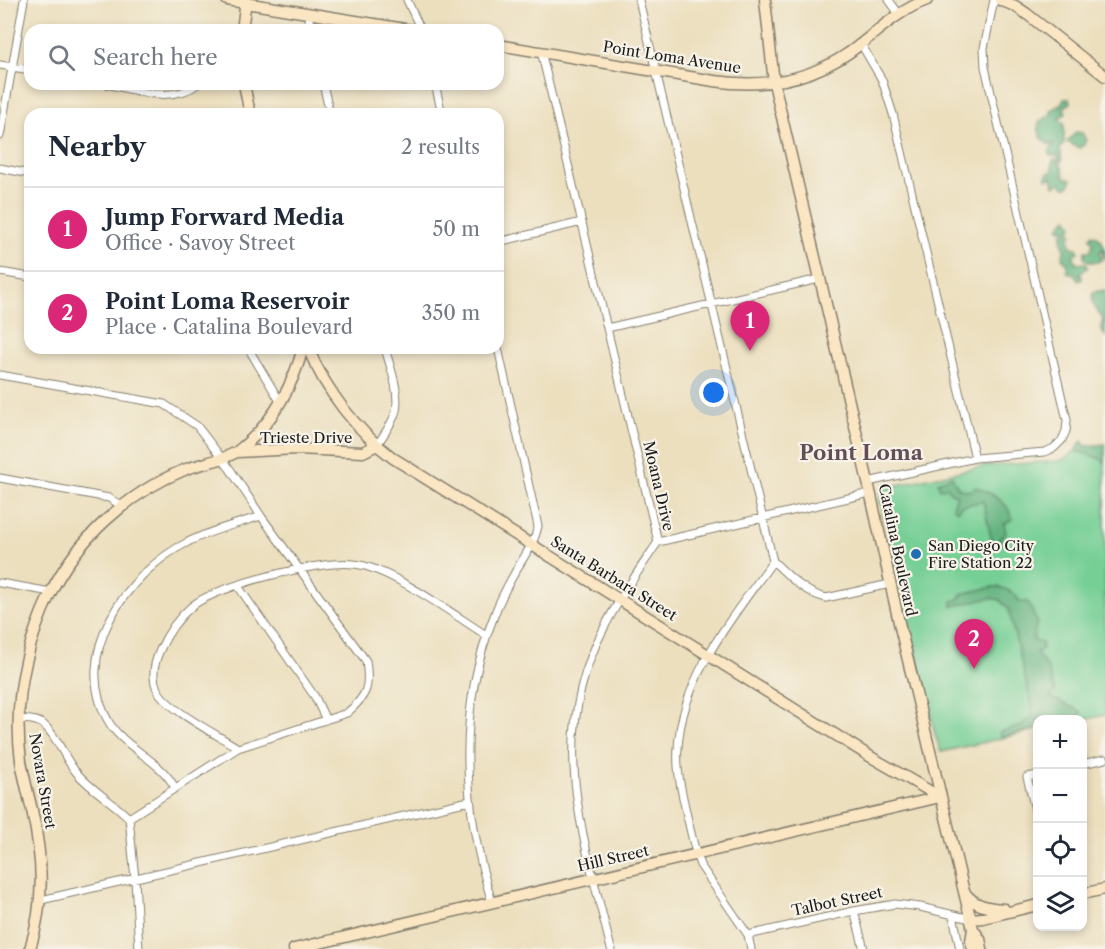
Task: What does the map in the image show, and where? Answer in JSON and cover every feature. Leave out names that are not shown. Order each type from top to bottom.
[{"type":"street","points":[[0,136],[24,0]]},
{"type":"street","points":[[227,0],[372,24]]},
{"type":"street","points":[[407,0],[418,24]]},
{"type":"street","points":[[639,0],[773,561],[806,590],[826,598],[890,584]]},
{"type":"street","name":"Catalina Boulevard","points":[[765,0],[774,83],[940,797],[972,924],[980,939],[982,949]]},
{"type":"street","points":[[890,0],[899,14]]},
{"type":"street","name":"Point Loma Avenue","points":[[504,46],[726,83],[774,83],[816,72],[843,58],[899,14],[927,0]]},
{"type":"street","points":[[658,542],[762,519],[975,458],[1041,454],[1054,448],[1065,435],[1067,420],[985,68],[984,48],[994,0]]},
{"type":"street","points":[[1000,0],[1027,14],[1105,76]]},
{"type":"street","points":[[243,24],[246,2]]},
{"type":"street","points":[[308,14],[310,24]]},
{"type":"street","points":[[861,44],[882,80],[893,114],[975,458]]},
{"type":"street","name":"Moana Drive","points":[[541,51],[658,542],[620,600],[592,655],[582,685],[573,734],[576,807],[611,949]]},
{"type":"street","points":[[0,65],[24,69]]},
{"type":"street","points":[[139,90],[166,95],[189,90]]},
{"type":"street","points":[[245,90],[249,108]]},
{"type":"street","points":[[324,90],[329,108]]},
{"type":"street","points":[[436,90],[441,108]]},
{"type":"street","points":[[0,168],[24,173]]},
{"type":"street","points":[[504,241],[582,222]]},
{"type":"street","points":[[0,272],[24,276]]},
{"type":"street","points":[[607,328],[819,279]]},
{"type":"street","points":[[252,354],[281,403]]},
{"type":"street","name":"Novara Street","points":[[30,949],[39,921],[41,871],[38,842],[21,762],[18,720],[26,661],[35,628],[51,592],[82,546],[122,506],[160,480],[237,452],[266,425],[281,403],[301,354]]},
{"type":"street","name":"Santa Barbara Street","points":[[311,354],[320,374],[340,404],[377,445],[414,471],[620,600],[907,779],[940,797]]},
{"type":"street","points":[[377,445],[396,412],[396,397],[386,354]]},
{"type":"street","points":[[492,902],[469,801],[467,758],[469,716],[486,635],[501,596],[536,534],[537,517],[499,354]]},
{"type":"street","points":[[0,375],[164,404],[197,426],[366,661],[368,685],[361,702],[347,713],[238,748],[129,818]]},
{"type":"street","name":"Trieste Drive","points":[[237,452],[297,449],[363,452],[377,445]]},
{"type":"street","points":[[0,478],[109,498],[122,506]]},
{"type":"street","points":[[175,788],[150,760],[132,748],[111,724],[99,698],[96,675],[100,645],[109,621],[126,593],[152,566],[193,539],[261,516]]},
{"type":"street","points":[[751,949],[748,935],[700,865],[696,854],[678,771],[678,748],[680,727],[689,694],[709,655],[737,610],[773,561]]},
{"type":"street","points":[[238,748],[166,702],[157,689],[153,675],[155,660],[165,638],[181,616],[194,605],[222,590],[299,568],[346,564],[376,569],[486,635]]},
{"type":"street","points":[[0,582],[51,592]]},
{"type":"street","points":[[238,586],[315,697],[326,720]]},
{"type":"street","points":[[18,720],[29,719],[44,725],[76,772],[129,818],[139,949]]},
{"type":"street","points":[[1087,763],[1105,759]]},
{"type":"street","points":[[1033,776],[1027,777],[1033,802]]},
{"type":"street","name":"Hill Street","points":[[294,949],[940,797]]},
{"type":"street","points":[[41,900],[469,801]]},
{"type":"street","points":[[1087,893],[1105,889]]},
{"type":"street","points":[[964,891],[971,901],[980,906],[1016,910]]},
{"type":"street","name":"Talbot Street","points":[[748,935],[895,904],[953,915],[972,924],[983,918],[1033,906]]},
{"type":"street","points":[[854,911],[864,949]]},
{"type":"street","points":[[953,915],[960,949]]},
{"type":"street","name":"Catalina Boulevard","points":[[972,924],[973,949]]},
{"type":"green space","points":[[1064,99],[1069,99],[1071,103],[1064,107],[1066,114],[1059,118],[1064,124],[1064,144],[1060,149],[1061,162],[1055,155],[1050,156],[1049,152],[1054,143],[1049,145],[1044,141],[1039,132],[1039,122],[1051,114],[1051,110],[1060,105]]},
{"type":"green space","points":[[1076,132],[1082,133],[1086,140],[1079,148],[1067,142]]},
{"type":"green space","points":[[1054,159],[1062,166],[1064,177],[1072,180],[1068,187],[1064,187],[1061,183],[1054,186],[1052,177],[1047,179],[1048,173],[1052,172]]},
{"type":"green space","points":[[1067,218],[1073,225],[1070,230],[1072,235],[1069,236],[1071,247],[1077,248],[1079,252],[1075,253],[1074,257],[1077,264],[1086,263],[1088,267],[1079,275],[1082,276],[1082,280],[1078,281],[1074,274],[1067,272],[1067,263],[1062,258],[1064,250],[1062,236],[1066,228],[1060,229],[1059,227]]},
{"type":"green space","points":[[1093,234],[1102,241],[1105,260],[1102,250],[1100,252],[1102,259],[1098,262],[1089,262],[1084,258],[1085,251],[1090,251],[1093,244],[1090,237]]},
{"type":"green space","points":[[1105,290],[1105,336],[1101,329],[1103,319],[1095,307],[1092,296],[1093,292]]},
{"type":"green space","points":[[1082,441],[1085,446],[1105,444],[1105,463],[1101,459],[1076,450]]},
{"type":"green space","points":[[1073,452],[1105,454],[1105,715],[1087,719],[1087,715],[1033,715],[1033,731],[941,752],[880,500],[881,492],[888,487],[984,466],[1059,461],[1069,457]]},
{"type":"green space","points":[[952,476],[958,488],[970,491],[976,487],[994,495],[1004,503],[1012,519],[1004,524],[1006,533],[999,539],[1002,544],[995,545],[992,542],[983,501],[961,506],[957,511],[953,507],[957,495],[951,493],[947,487],[940,489],[938,482]]},
{"type":"green space","points":[[998,587],[1006,589],[1021,602],[1028,602],[1037,622],[1033,639],[1042,643],[1042,649],[1036,653],[1047,667],[1055,691],[1050,697],[1082,712],[1080,715],[1033,715],[1033,730],[1001,737],[999,732],[1020,727],[1031,717],[1032,706],[1008,608],[1000,600],[991,598],[952,606],[952,601],[960,599],[961,594]]},
{"type":"place","name":"Jump Forward Media","points":[[750,351]]},
{"type":"place","name":"San Diego City Fire Station 22","points":[[916,554]]},
{"type":"place","name":"Point Loma Reservoir","points":[[974,669]]},
{"type":"district","name":"Point Loma","points":[[861,452]]}]
